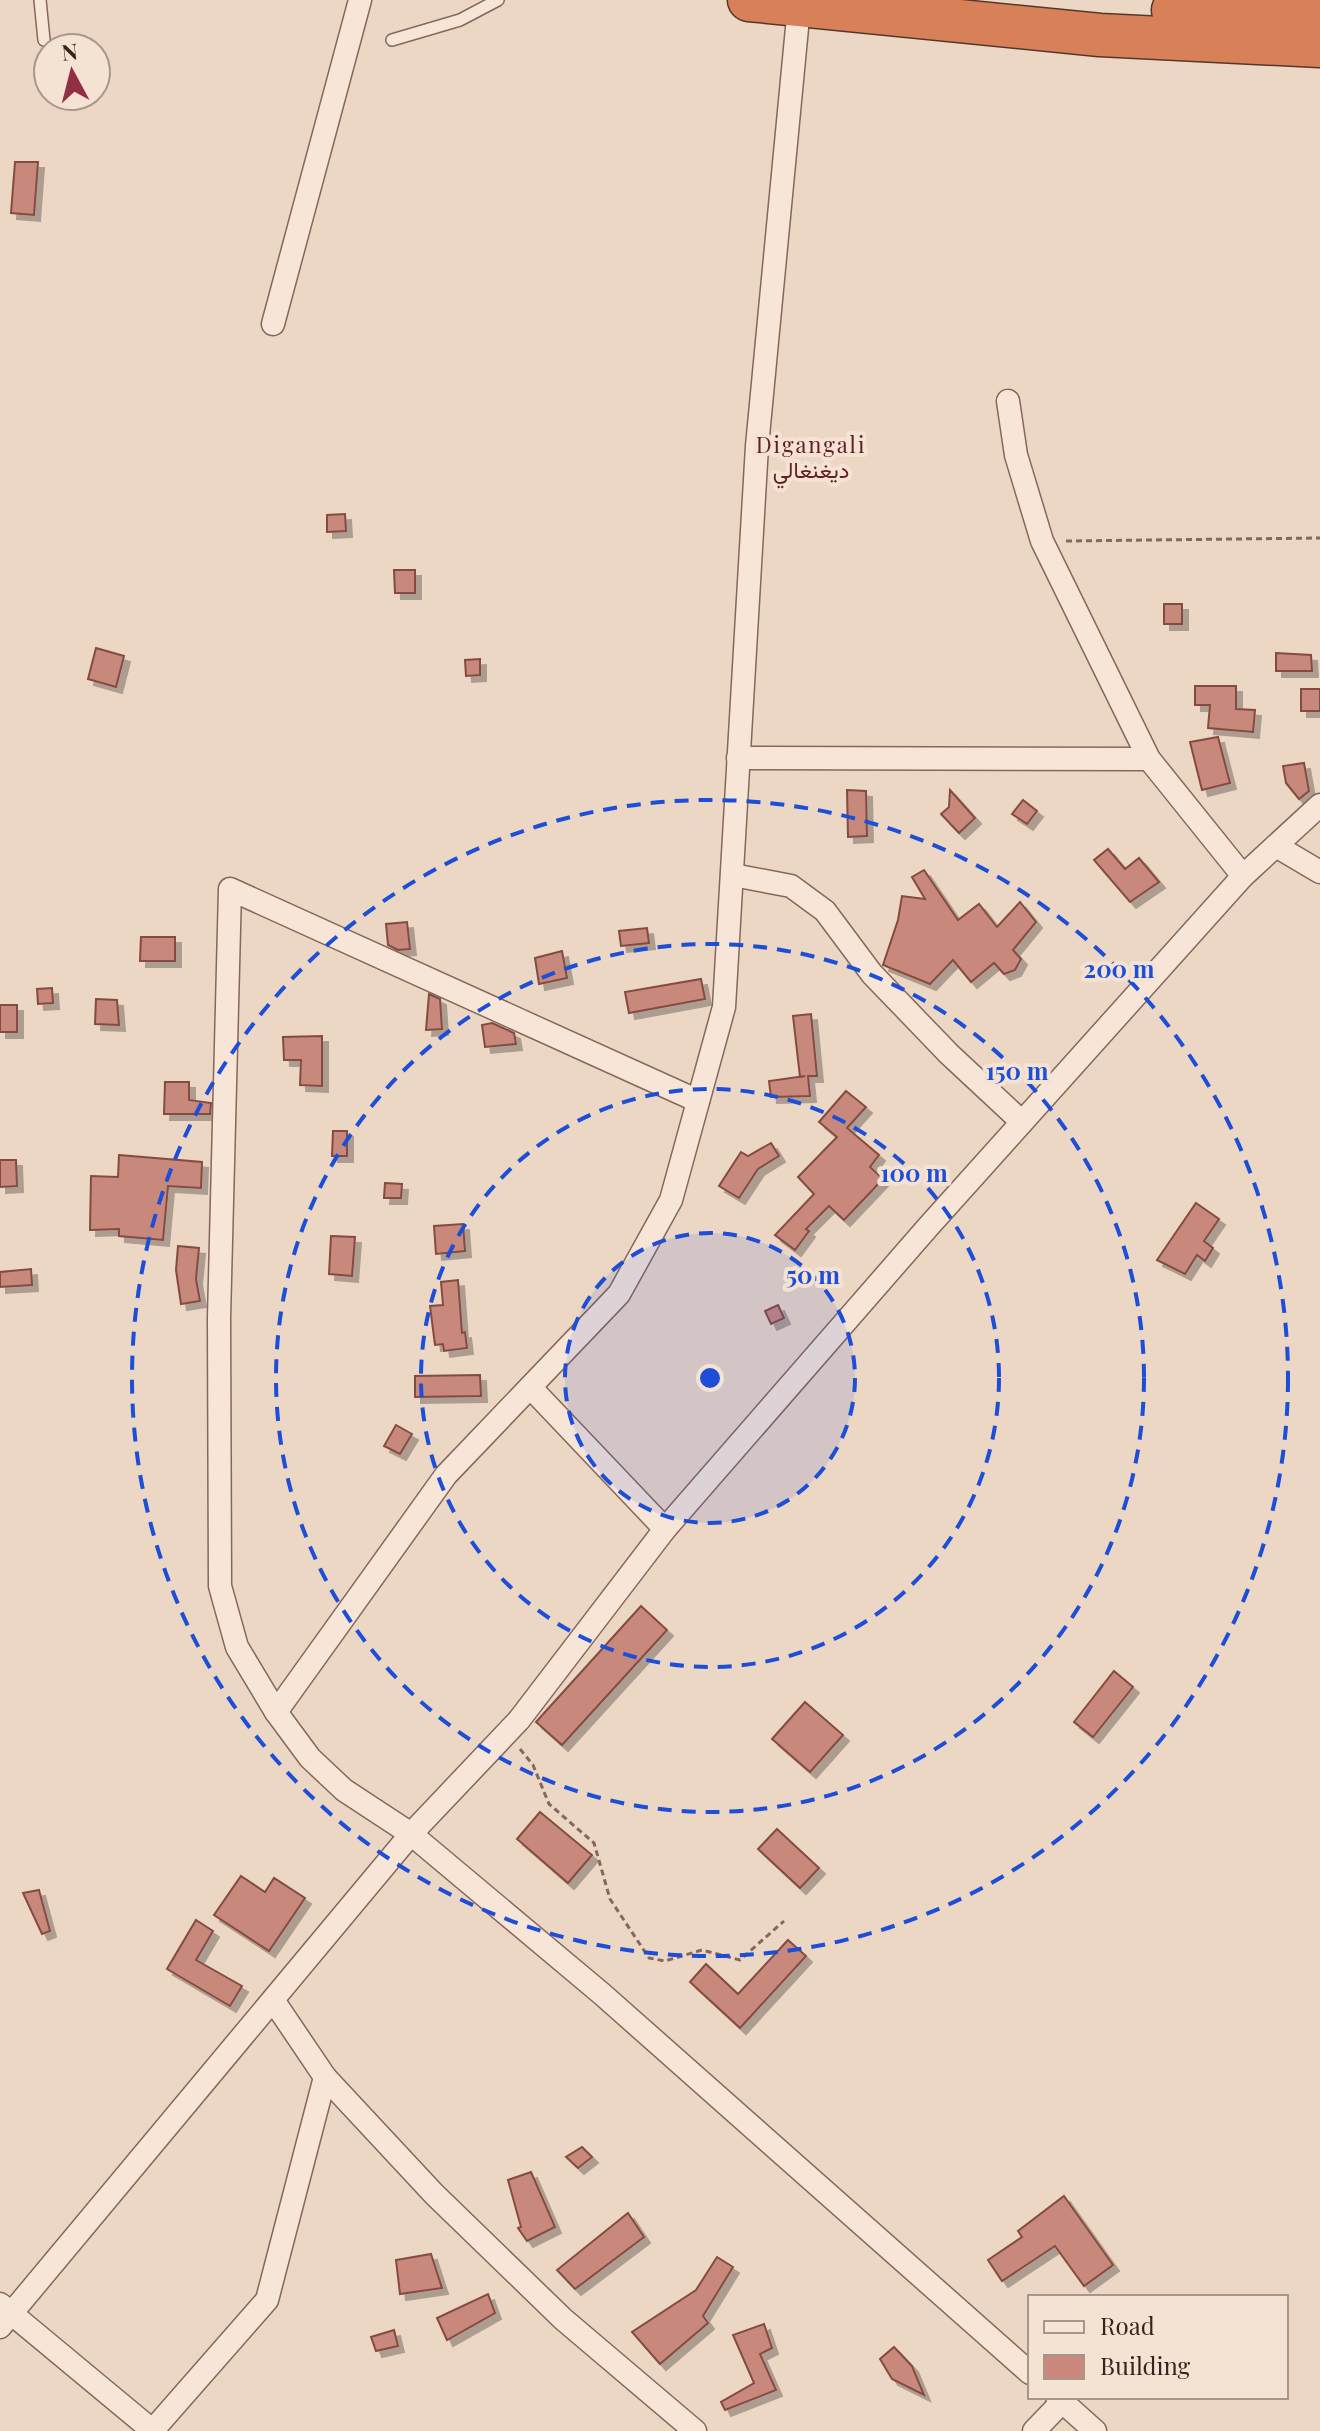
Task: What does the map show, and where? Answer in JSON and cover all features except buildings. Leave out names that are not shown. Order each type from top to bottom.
[{"type":"highway","points":[[749,0],[1100,35],[1320,46]]},
{"type":"highway","points":[[1032,0],[1102,8],[1320,15]]},
{"type":"street","points":[[273,324],[360,0]]},
{"type":"street","points":[[276,1712],[446,1475],[532,1389],[619,1294],[671,1200],[724,1007],[757,446],[799,7]]},
{"type":"street","points":[[1008,401],[1016,455],[1042,541],[1149,759],[1243,876]]},
{"type":"street","points":[[738,758],[1149,759]]},
{"type":"street","points":[[325,2077],[267,2300],[153,2431],[4,2315],[411,1834],[505,1736],[665,1529],[1022,1122],[1243,876],[1320,805]]},
{"type":"street","points":[[1276,846],[1320,872]]},
{"type":"street","points":[[733,875],[791,886],[825,911],[872,974],[949,1054],[1022,1122]]},
{"type":"street","points":[[698,1101],[230,889],[219,1318],[220,1586],[237,1647],[276,1712],[310,1758],[344,1790],[411,1834],[602,1994],[1028,2371]]},
{"type":"street","points":[[532,1389],[665,1529]]},
{"type":"street","points":[[273,2000],[325,2077],[434,2194],[563,2319],[695,2431]]},
{"type":"street","points":[[1034,2431],[1060,2399],[1095,2431]]},
{"type":"lane","points":[[40,0],[43,32]]},
{"type":"lane","points":[[392,40],[460,20],[498,0]]},
{"type":"path","points":[[1042,541],[1320,538]]},
{"type":"path","points":[[505,1736],[533,1765],[549,1804],[594,1843],[610,1899],[649,1958],[665,1961],[702,1950],[740,1960],[784,1921]]},
{"type":"district","name":"Digangali ديغنغالي","points":[[811,458]]}]
